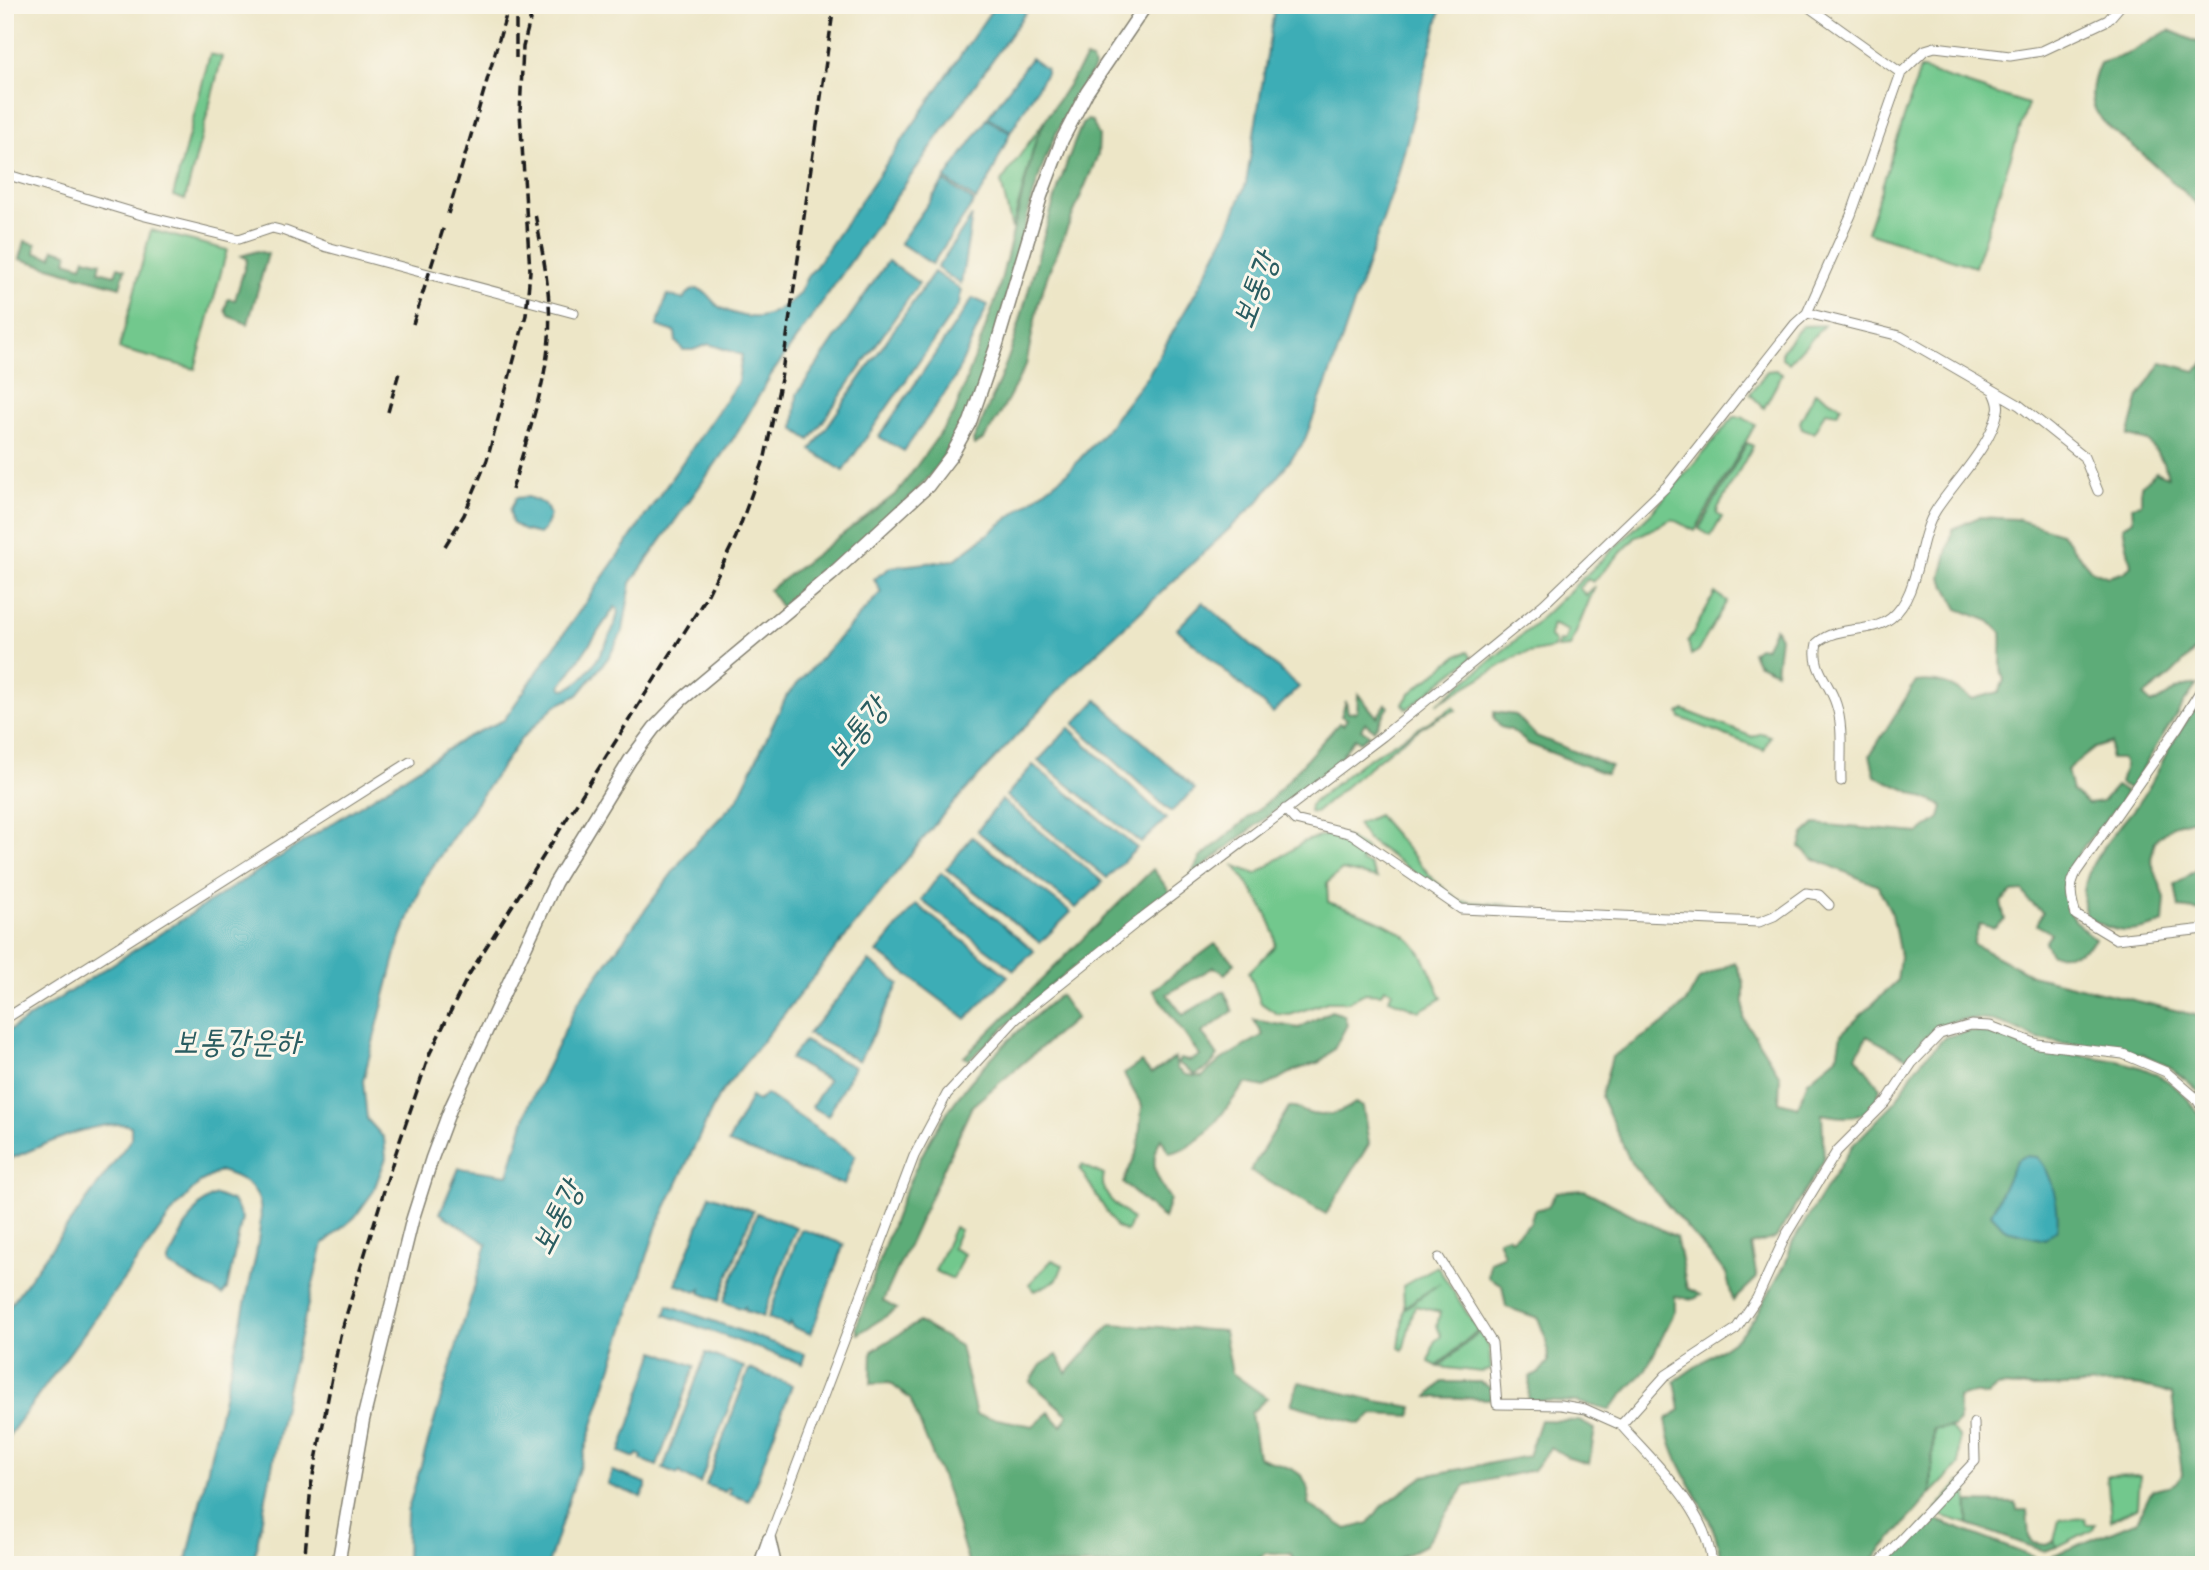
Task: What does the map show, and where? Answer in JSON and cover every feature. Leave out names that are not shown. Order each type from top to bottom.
[{"type":"main road","points":[[338,1565],[363,1420],[412,1221],[432,1158],[457,1095],[555,883],[630,760],[654,728],[680,701],[831,575],[921,493],[951,456],[970,422],[996,347],[1041,195],[1062,140],[1087,92],[1146,5]]},
{"type":"main road","points":[[760,1565],[769,1539]]},
{"type":"main road","points":[[769,1539],[775,1565]]},
{"type":"street","points":[[1806,5],[1901,74]]},
{"type":"street","points":[[769,1539],[914,1156],[947,1094],[1016,1019],[1382,736],[1522,623],[1646,508],[1685,465],[1795,324],[1807,313],[1851,215],[1893,88],[1901,74],[1925,50],[1935,47],[2010,56],[2042,51],[2108,20],[2121,5]]},
{"type":"street","points":[[5,174],[145,216],[239,239],[272,228],[327,247],[573,313]]},
{"type":"street","points":[[1807,313],[1899,336],[2019,405],[2075,447],[2084,457],[2098,491]]},
{"type":"street","points":[[1841,780],[1840,720],[1836,703],[1815,660],[1816,643],[1839,631],[1870,627],[1890,620],[1899,610],[1909,591],[1934,512],[1970,464],[1995,418],[1998,402],[1993,390]]},
{"type":"street","points":[[2204,685],[2178,727],[2071,880],[2071,897],[2076,915],[2116,939],[2204,929]]},
{"type":"street","points":[[5,1018],[410,762]]},
{"type":"street","points":[[1285,809],[1295,820],[1352,834],[1461,909],[1759,922],[1774,916],[1806,893],[1819,895],[1829,905]]},
{"type":"street","points":[[1621,1425],[1666,1375],[1736,1329],[1758,1298],[1786,1235],[1837,1151],[1886,1102],[1912,1063],[1940,1034],[1971,1025],[1990,1026],[2037,1044],[2123,1054],[2166,1072],[2195,1097],[2204,1110]]},
{"type":"street","points":[[1439,1258],[1492,1343],[1497,1404],[1573,1407],[1621,1425],[1688,1505],[1709,1544],[1712,1565]]},
{"type":"street","points":[[1877,1565],[1975,1461],[1974,1423]]},
{"type":"green space","points":[[2169,30],[2204,45],[2204,210],[2101,119],[2092,97],[2093,82],[2100,63],[2125,55]]},
{"type":"green space","points":[[210,54],[222,57],[185,200],[173,196]]},
{"type":"green space","points":[[1086,58],[1092,60],[1094,68],[1064,118],[1046,157],[990,354],[978,390],[962,424],[944,456],[911,496],[868,536],[781,607],[769,590],[897,493],[954,414],[997,296],[1036,139],[1047,117]]},
{"type":"green space","points":[[1920,69],[2028,104],[1975,267],[1867,232]]},
{"type":"green space","points":[[1047,117],[1036,139],[1012,229],[1001,182]]},
{"type":"green space","points":[[1087,120],[1092,121],[1099,136],[1098,155],[1048,274],[1038,305],[1026,365],[999,416],[984,439],[974,445],[973,441],[1014,341],[1062,177],[1082,124]]},
{"type":"green space","points":[[151,230],[227,250],[195,369],[119,349]]},
{"type":"green space","points":[[25,241],[36,244],[35,253],[52,257],[54,249],[68,253],[66,261],[82,266],[85,258],[101,262],[99,271],[115,275],[118,267],[125,269],[120,287],[20,259]]},
{"type":"green space","points":[[257,251],[268,254],[248,324],[228,316],[225,310],[228,299],[235,300],[247,259],[241,256]]},
{"type":"green space","points":[[1824,325],[1789,363],[1782,358],[1782,350],[1802,326]]},
{"type":"green space","points":[[2162,362],[2195,371],[2204,363],[2204,641],[2172,674],[2144,696],[2151,704],[2179,689],[2197,685],[2170,723],[2130,789],[2120,783],[2125,765],[2122,759],[2110,759],[2111,743],[2095,748],[2067,770],[2072,791],[2088,804],[2102,802],[2116,786],[2126,791],[2121,802],[2080,852],[2070,869],[2065,886],[2066,904],[2076,921],[2095,939],[2076,953],[2051,954],[2045,942],[2051,933],[2037,925],[2042,912],[2029,901],[2023,891],[2012,892],[2001,902],[2005,920],[1993,928],[1980,924],[1973,944],[2031,975],[2195,1015],[2204,1021],[2204,1098],[2165,1065],[2146,1056],[2038,1039],[1988,1020],[1958,1020],[1944,1024],[1926,1036],[1907,1058],[1867,1036],[1856,1056],[1880,1088],[1877,1099],[1866,1112],[1859,1115],[1842,1117],[1822,1114],[1824,1160],[1776,1238],[1751,1245],[1757,1278],[1733,1301],[1726,1273],[1631,1163],[1601,1097],[1612,1057],[1666,1022],[1687,1001],[1699,979],[1735,962],[1744,983],[1744,1019],[1780,1076],[1779,1102],[1798,1107],[1808,1081],[1837,1057],[1841,1034],[1897,981],[1900,956],[1892,914],[1878,886],[1812,858],[1800,847],[1804,834],[1815,824],[1919,833],[1940,818],[1943,806],[1875,776],[1870,755],[1916,682],[1946,684],[1971,699],[1999,692],[2004,680],[2001,669],[2001,632],[1989,621],[1958,609],[1941,577],[1953,529],[1979,517],[2016,519],[2061,533],[2091,570],[2108,577],[2125,572],[2131,565],[2123,527],[2133,520],[2132,506],[2141,504],[2141,486],[2156,472],[2168,477],[2164,463],[2148,441],[2128,436],[2139,397]]},
{"type":"green space","points":[[1776,370],[1782,374],[1764,408],[1750,394],[1767,371]]},
{"type":"green space","points":[[1815,392],[1841,406],[1837,414],[1825,412],[1814,433],[1802,428],[1800,422]]},
{"type":"green space","points":[[1734,417],[1742,417],[1755,425],[1695,531],[1672,519],[1636,537],[1593,582],[1588,579],[1579,588],[1586,595],[1595,586],[1570,647],[1557,648],[1559,641],[1564,642],[1568,631],[1552,624],[1549,636],[1555,642],[1554,648],[1519,655],[1437,704],[1533,626],[1653,511]]},
{"type":"green space","points":[[1747,443],[1753,446],[1718,508],[1717,514],[1722,517],[1711,536],[1699,529]]},
{"type":"green space","points":[[1715,593],[1727,601],[1698,651],[1691,655],[1688,642]]},
{"type":"green space","points":[[1775,628],[1780,637],[1776,672],[1757,663],[1752,652],[1758,647],[1765,648]]},
{"type":"green space","points":[[1468,652],[1472,658],[1407,709],[1403,704],[1410,693],[1458,655]]},
{"type":"green space","points":[[1358,694],[1377,717],[1386,704],[1389,707],[1374,730],[1365,723],[1361,729],[1370,735],[1360,742],[1355,738],[1337,762],[1190,877],[1200,858],[1272,798],[1339,723],[1343,725],[1347,719],[1341,716],[1346,701],[1348,713],[1357,712]]},
{"type":"green space","points":[[2204,696],[2204,809],[2198,818],[2173,825],[2155,841],[2151,860],[2165,898],[2163,923],[2141,930],[2124,931],[2097,923],[2086,917],[2083,899],[2091,867],[2151,785],[2171,745]]},
{"type":"green space","points":[[1453,707],[1456,710],[1439,717],[1402,741],[1315,813],[1309,812],[1310,805],[1360,764]]},
{"type":"green space","points":[[1684,710],[1753,737],[1761,733],[1770,736],[1764,750],[1681,718],[1679,713]]},
{"type":"green space","points":[[1494,712],[1516,715],[1536,736],[1611,766],[1606,774],[1529,744],[1511,730],[1500,727],[1494,718]]},
{"type":"green space","points":[[1378,815],[1434,880],[1460,901],[1520,906],[1460,905],[1367,839],[1357,824]]},
{"type":"green space","points":[[1326,835],[1344,836],[1367,849],[1361,862],[1369,864],[1377,878],[1342,870],[1327,883],[1328,902],[1360,913],[1403,934],[1425,961],[1442,998],[1419,1011],[1389,999],[1392,991],[1384,988],[1381,994],[1365,993],[1348,1002],[1327,1002],[1290,1015],[1277,1014],[1261,1003],[1249,972],[1275,946],[1275,937],[1261,904],[1235,866],[1256,874],[1305,841]]},
{"type":"green space","points":[[2204,865],[2204,911],[2179,908],[2175,885]]},
{"type":"green space","points":[[1153,869],[1170,892],[1050,986],[969,1060],[964,1057]]},
{"type":"green space","points":[[1215,944],[1235,963],[1225,974],[1214,967],[1167,994],[1183,1015],[1224,991],[1233,1011],[1202,1033],[1218,1056],[1208,1068],[1195,1075],[1178,1063],[1180,1059],[1189,1061],[1200,1056],[1153,990]]},
{"type":"green space","points":[[1060,995],[1076,1018],[972,1106],[883,1301],[897,1309],[858,1334],[856,1327],[893,1222],[932,1136],[980,1070]]},
{"type":"green space","points":[[1331,1011],[1344,1015],[1347,1025],[1334,1049],[1320,1062],[1296,1070],[1264,1087],[1246,1083],[1213,1126],[1193,1144],[1181,1150],[1169,1153],[1161,1138],[1154,1163],[1161,1184],[1170,1199],[1164,1219],[1123,1183],[1138,1149],[1142,1106],[1124,1074],[1141,1062],[1151,1074],[1175,1058],[1177,1069],[1186,1075],[1202,1077],[1221,1060],[1263,1035],[1254,1020],[1299,1028]]},
{"type":"green space","points":[[1969,1031],[1995,1035],[2031,1047],[2105,1059],[2150,1071],[2170,1083],[2188,1099],[2204,1123],[2204,1565],[2043,1565],[2052,1556],[2137,1521],[2152,1490],[2173,1485],[2182,1474],[2172,1394],[2153,1388],[2112,1384],[2005,1386],[1997,1387],[1987,1396],[1974,1393],[1959,1398],[1959,1421],[1954,1427],[1933,1429],[1931,1494],[1868,1565],[1721,1565],[1712,1527],[1676,1457],[1670,1439],[1666,1419],[1680,1410],[1675,1381],[1738,1337],[1755,1317],[1785,1265],[1792,1243],[1852,1146],[1895,1102],[1916,1067],[1945,1037]]},
{"type":"green space","points":[[1355,1103],[1363,1107],[1369,1144],[1326,1214],[1250,1171],[1289,1107],[1325,1115],[1344,1110]]},
{"type":"green space","points":[[1082,1165],[1104,1175],[1107,1195],[1132,1219],[1127,1232],[1116,1227],[1080,1169]]},
{"type":"green space","points":[[1584,1190],[1676,1237],[1687,1288],[1701,1295],[1694,1299],[1675,1297],[1675,1311],[1646,1370],[1609,1410],[1577,1402],[1528,1400],[1530,1376],[1538,1374],[1548,1362],[1547,1342],[1538,1318],[1506,1307],[1502,1285],[1488,1277],[1490,1261],[1504,1255],[1498,1239],[1507,1236],[1511,1239],[1530,1223],[1534,1210],[1548,1207],[1556,1192]]},
{"type":"green space","points":[[954,1227],[960,1230],[952,1248],[964,1254],[953,1279],[935,1271]]},
{"type":"green space","points":[[1052,1260],[1063,1265],[1057,1280],[1035,1291],[1029,1284]]},
{"type":"green space","points":[[1437,1266],[1478,1330],[1437,1366],[1429,1362],[1434,1342],[1441,1336],[1437,1326],[1440,1312],[1415,1306],[1403,1350],[1399,1348],[1404,1309],[1440,1283],[1404,1307],[1403,1286]]},
{"type":"green space","points":[[919,1322],[960,1346],[976,1415],[1033,1426],[1049,1412],[1061,1426],[1068,1415],[1030,1382],[1041,1365],[1057,1355],[1067,1373],[1111,1324],[1224,1331],[1232,1373],[1267,1398],[1251,1413],[1258,1457],[1287,1467],[1302,1476],[1308,1492],[1308,1504],[1347,1529],[1369,1523],[1380,1508],[1424,1476],[1528,1456],[1540,1420],[1579,1421],[1595,1429],[1589,1464],[1569,1458],[1551,1447],[1533,1470],[1466,1485],[1425,1545],[1400,1558],[1396,1565],[1295,1565],[1291,1554],[1265,1553],[1253,1565],[969,1565],[948,1494],[910,1399],[890,1383],[871,1384],[872,1351]]},
{"type":"green space","points":[[1479,1332],[1489,1347],[1491,1370],[1481,1372],[1439,1367]]},
{"type":"green space","points":[[1299,1382],[1413,1407],[1411,1416],[1374,1414],[1360,1424],[1291,1404]]},
{"type":"green space","points":[[1442,1382],[1480,1382],[1491,1388],[1490,1399],[1428,1397]]},
{"type":"green space","points":[[1950,1428],[1959,1437],[1959,1465],[1931,1494],[1934,1429]]},
{"type":"green space","points":[[2140,1475],[2138,1507],[2111,1520],[2107,1476]]},
{"type":"green space","points":[[1960,1482],[1967,1486],[1968,1524],[1942,1516],[1936,1509]]},
{"type":"green space","points":[[1968,1502],[2016,1503],[2017,1510],[2027,1510],[2029,1537],[2034,1543],[2046,1545],[2054,1541],[2057,1547],[2044,1551],[1968,1524]]},
{"type":"green space","points":[[2085,1518],[2086,1524],[2095,1524],[2093,1529],[2057,1547],[2054,1541],[2059,1520]]},
{"type":"green space","points":[[1928,1520],[1939,1521],[2034,1557],[2036,1561],[2034,1565],[1887,1565]]},
{"type":"water","name":"보통강운하","points":[[995,5],[1031,5],[771,375],[738,432],[631,583],[623,631],[609,657],[578,695],[555,706],[521,739],[426,876],[399,942],[363,1081],[367,1119],[384,1138],[386,1158],[373,1192],[355,1217],[323,1244],[288,1385],[253,1565],[186,1565],[256,1255],[261,1213],[259,1202],[248,1184],[220,1171],[200,1182],[175,1209],[5,1441],[5,1312],[131,1139],[131,1126],[118,1124],[86,1130],[5,1161],[5,1033],[467,737],[504,720],[738,382],[742,355],[709,344],[693,350],[683,350],[676,342],[675,332],[657,326],[667,295],[683,299],[695,289],[700,289],[716,305],[726,310],[742,316],[759,317],[773,312],[793,299]],"holes":[[[615,607],[618,609],[617,618],[599,656],[581,679],[563,689],[561,686]]]},
{"type":"water","name":"보통강","points":[[1275,5],[1442,5],[1398,175],[1304,442],[1260,500],[1073,675],[940,818],[718,1097],[657,1226],[548,1565],[406,1565],[407,1512],[487,1244],[440,1213],[459,1168],[508,1175],[529,1105],[578,1002],[689,850],[737,800],[787,695],[881,592],[874,579],[891,567],[954,560],[1067,473],[1105,431],[1148,375],[1200,285],[1228,229],[1246,183]]},
{"type":"water","points":[[1031,58],[1046,69],[1046,73],[1011,131],[988,117]]},
{"type":"water","points":[[987,119],[1010,133],[989,180],[976,200],[945,179]]},
{"type":"water","points":[[944,181],[974,202],[932,264],[900,243]]},
{"type":"water","points":[[972,216],[961,284],[937,268]]},
{"type":"water","points":[[888,261],[919,283],[810,440],[794,429],[797,394]]},
{"type":"water","points":[[934,272],[961,290],[959,304],[843,471],[811,450]]},
{"type":"water","points":[[973,298],[988,305],[954,380],[904,451],[879,437]]},
{"type":"water","points":[[528,497],[545,504],[550,515],[544,530],[539,534],[523,530],[512,523],[510,510],[516,498]]},
{"type":"water","points":[[1203,602],[1299,687],[1273,713],[1177,629]]},
{"type":"water","points":[[1097,700],[1195,789],[1171,812],[1074,724]]},
{"type":"water","points":[[1069,728],[1166,819],[1141,843],[1038,761]]},
{"type":"water","points":[[1033,765],[1137,848],[1107,878],[1006,796]]},
{"type":"water","points":[[1002,800],[1103,882],[1076,908],[977,831]]},
{"type":"water","points":[[972,837],[1071,912],[1040,943],[946,869]]},
{"type":"water","points":[[941,873],[1034,951],[1014,970],[921,900]]},
{"type":"water","points":[[916,904],[1008,976],[966,1019],[877,952]]},
{"type":"water","points":[[869,961],[899,984],[859,1061],[808,1034]]},
{"type":"water","points":[[804,1041],[854,1067],[828,1116],[812,1107],[828,1080],[790,1059]]},
{"type":"water","points":[[766,1094],[855,1155],[844,1185],[728,1143],[751,1097],[758,1101]]},
{"type":"water","points":[[2024,1156],[2037,1157],[2047,1171],[2054,1191],[2057,1229],[2045,1239],[2006,1230],[1991,1214],[2016,1161]]},
{"type":"water","points":[[216,1195],[234,1202],[242,1218],[227,1289],[222,1295],[168,1265],[182,1232],[194,1213],[200,1205]]},
{"type":"water","points":[[710,1195],[753,1211],[719,1301],[700,1293],[701,1289],[696,1292],[676,1284]]},
{"type":"water","points":[[757,1213],[796,1227],[763,1317],[746,1311],[745,1306],[743,1309],[724,1302]]},
{"type":"water","points":[[801,1229],[844,1244],[811,1334],[792,1327],[790,1322],[788,1326],[768,1318]]},
{"type":"water","points":[[668,1305],[805,1354],[802,1364],[665,1315]]},
{"type":"water","points":[[655,1351],[695,1366],[657,1466],[641,1460],[642,1456],[637,1454],[635,1458],[620,1452]]},
{"type":"water","points":[[706,1353],[744,1367],[700,1483],[680,1472],[678,1475],[663,1469]]},
{"type":"water","points":[[749,1369],[792,1385],[749,1501],[729,1494],[731,1489],[727,1488],[725,1492],[706,1485]]},
{"type":"water","points":[[612,1471],[646,1483],[641,1497],[608,1484]]},
{"type":"railway","points":[[448,214],[509,5]]},
{"type":"railway","points":[[516,5],[516,58]]},
{"type":"railway","points":[[445,546],[464,515],[487,460],[526,315],[530,271],[520,113],[523,47],[534,5]]},
{"type":"railway","points":[[304,1565],[311,1486],[340,1336],[393,1161],[430,1053],[468,976],[707,596],[736,537],[765,457],[781,379],[834,5]]},
{"type":"railway","points":[[512,490],[539,395],[549,338],[548,291],[535,214]]},
{"type":"railway","points":[[413,324],[444,226]]},
{"type":"railway","points":[[388,412],[400,369]]}]
